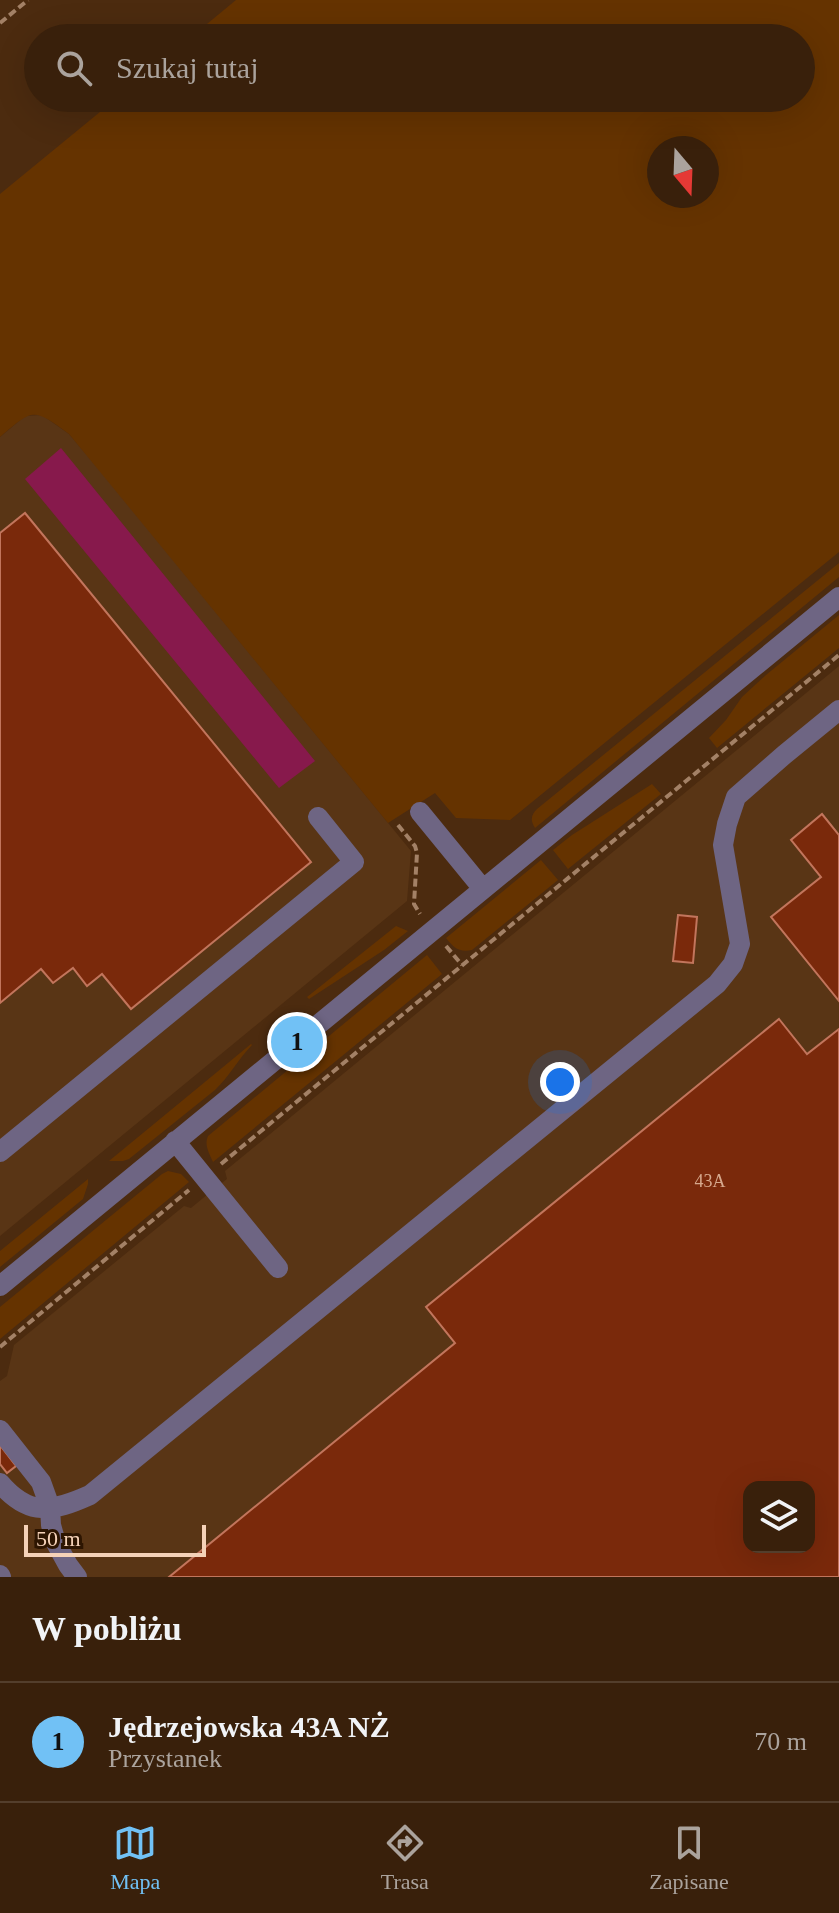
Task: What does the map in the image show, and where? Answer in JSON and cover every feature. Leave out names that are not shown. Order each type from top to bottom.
[{"type":"street","points":[[0,1286],[839,597]]},
{"type":"street","points":[[0,1483],[20,1503],[34,1508],[65,1506],[90,1495],[717,984],[733,964],[740,944],[723,845],[736,797],[839,710]]},
{"type":"street","points":[[420,812],[483,889]]},
{"type":"street","points":[[0,1152],[354,862],[318,817]]},
{"type":"street","points":[[175,1141],[278,1268]]},
{"type":"street","points":[[0,1430],[41,1482],[50,1507],[56,1543],[77,1577]]},
{"type":"path","points":[[0,23],[28,0]]},
{"type":"path","points":[[0,1347],[839,655]]},
{"type":"path","points":[[398,825],[417,853],[414,904],[425,920]]},
{"type":"path","points":[[442,941],[462,965]]},
{"type":"shaded area","points":[[236,0],[839,0],[839,552],[510,820],[456,818],[435,793],[388,823],[69,434],[48,419],[34,415],[27,416],[0,437],[0,194],[100,112],[815,112],[815,24],[207,24]]},
{"type":"shaded area","points":[[42,415],[69,434],[104,475],[411,851],[407,901],[0,1236],[0,437],[25,416]]},
{"type":"shaded area","points":[[61,448],[315,761],[279,788],[25,479]]},
{"type":"shaded area","points":[[839,563],[839,577],[535,828],[532,818],[537,809]]},
{"type":"shaded area","points":[[839,615],[839,648],[717,748],[709,738],[742,697]]},
{"type":"shaded area","points":[[839,666],[839,1577],[0,1577],[0,1381],[7,1376],[14,1345],[184,1206],[191,1208],[227,1179],[225,1171]]},
{"type":"shaded area","points":[[652,784],[661,794],[568,869],[553,850]]},
{"type":"shaded area","points":[[541,860],[558,880],[472,950],[460,950],[451,944],[446,938]]},
{"type":"shaded area","points":[[396,926],[408,931],[384,950],[309,999],[307,997]]},
{"type":"shaded area","points":[[427,955],[442,974],[213,1162],[207,1146],[208,1136]]},
{"type":"shaded area","points":[[251,1044],[215,1090],[129,1159],[109,1161]]},
{"type":"shaded area","points":[[168,1171],[181,1174],[189,1182],[0,1339],[0,1307]]},
{"type":"shaded area","points":[[88,1179],[83,1199],[0,1267],[0,1251]]},
{"type":"building","points":[[25,513],[311,862],[131,1009],[102,974],[87,986],[73,968],[53,983],[41,969],[0,1003],[0,533]]},
{"type":"building","points":[[822,814],[839,835],[839,1001],[771,917],[821,877],[791,840]]},
{"type":"building","points":[[678,915],[697,917],[693,963],[673,961]]},
{"type":"building","points":[[779,1019],[807,1054],[839,1029],[839,1577],[169,1577],[455,1343],[426,1307]]},
{"type":"building","points":[[0,1445],[16,1466],[7,1473],[0,1464]]},
{"type":"place","name":"Jędrzejowska 43A NŻ","points":[[297,1042]]}]
